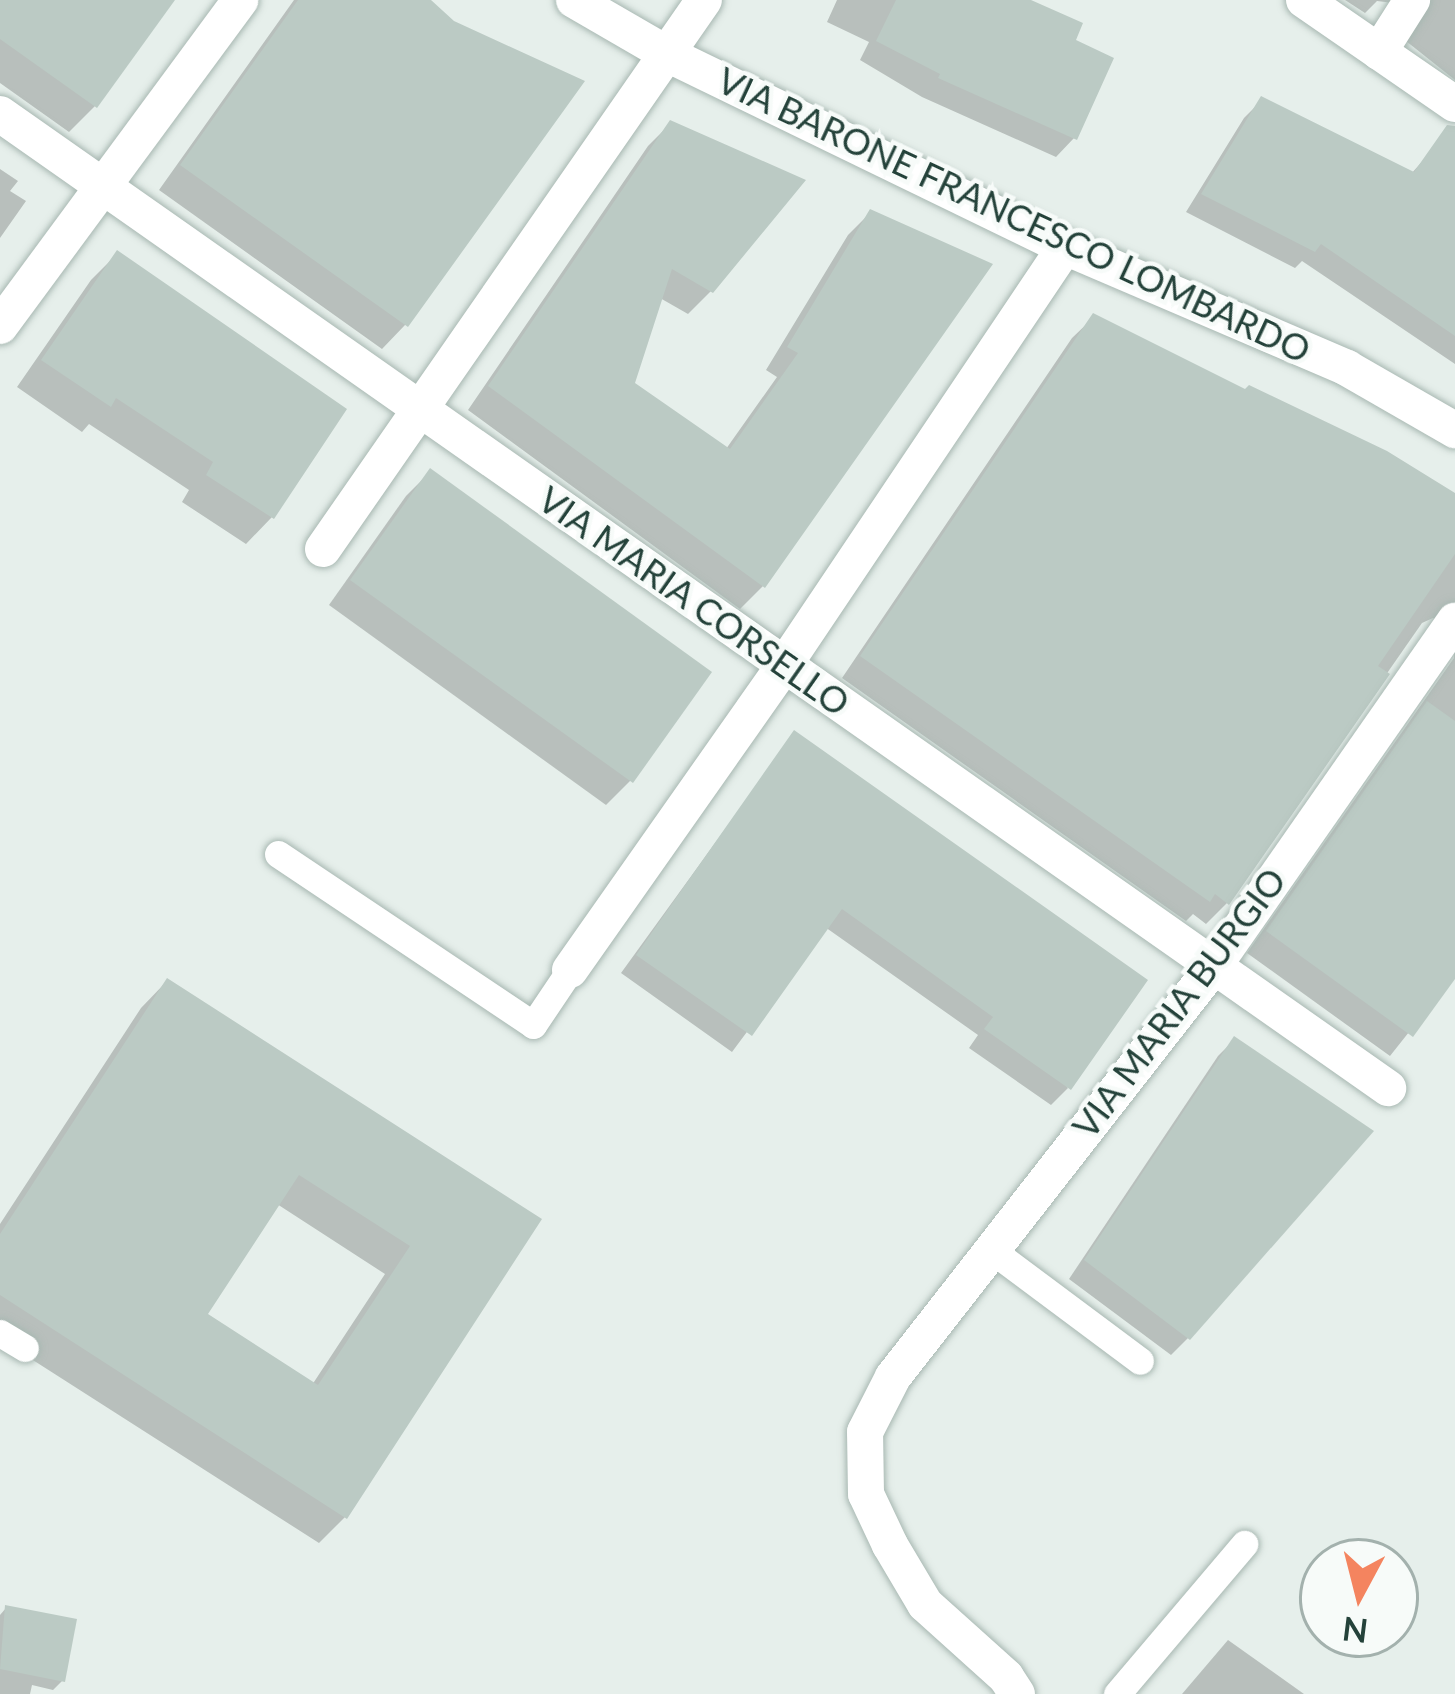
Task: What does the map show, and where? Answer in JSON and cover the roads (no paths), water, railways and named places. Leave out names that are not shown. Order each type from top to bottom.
[{"type":"street","points":[[0,326],[240,0]]},
{"type":"street","name":"VIA BARONE FRANCESCO LOMBARDO","points":[[574,0],[669,55],[1065,247],[1347,368],[1455,430]]},
{"type":"street","points":[[323,549],[704,0]]},
{"type":"street","points":[[1304,0],[1455,104]]},
{"type":"street","points":[[1379,52],[1412,0]]},
{"type":"street","name":"VIA MARIA CORSELLO","points":[[0,114],[1388,1088]]},
{"type":"street","points":[[569,970],[784,664],[1065,247]]},
{"type":"street","name":"VIA MARIA BURGIO","points":[[1018,1694],[1006,1677],[925,1604],[866,1494],[865,1432],[893,1377],[1214,966],[1455,621]]},
{"type":"lane","points":[[278,854],[533,1025],[569,970]]},
{"type":"lane","points":[[990,1249],[1140,1361]]},
{"type":"lane","points":[[0,1333],[25,1348]]},
{"type":"lane","points":[[1117,1694],[1244,1544]]}]
